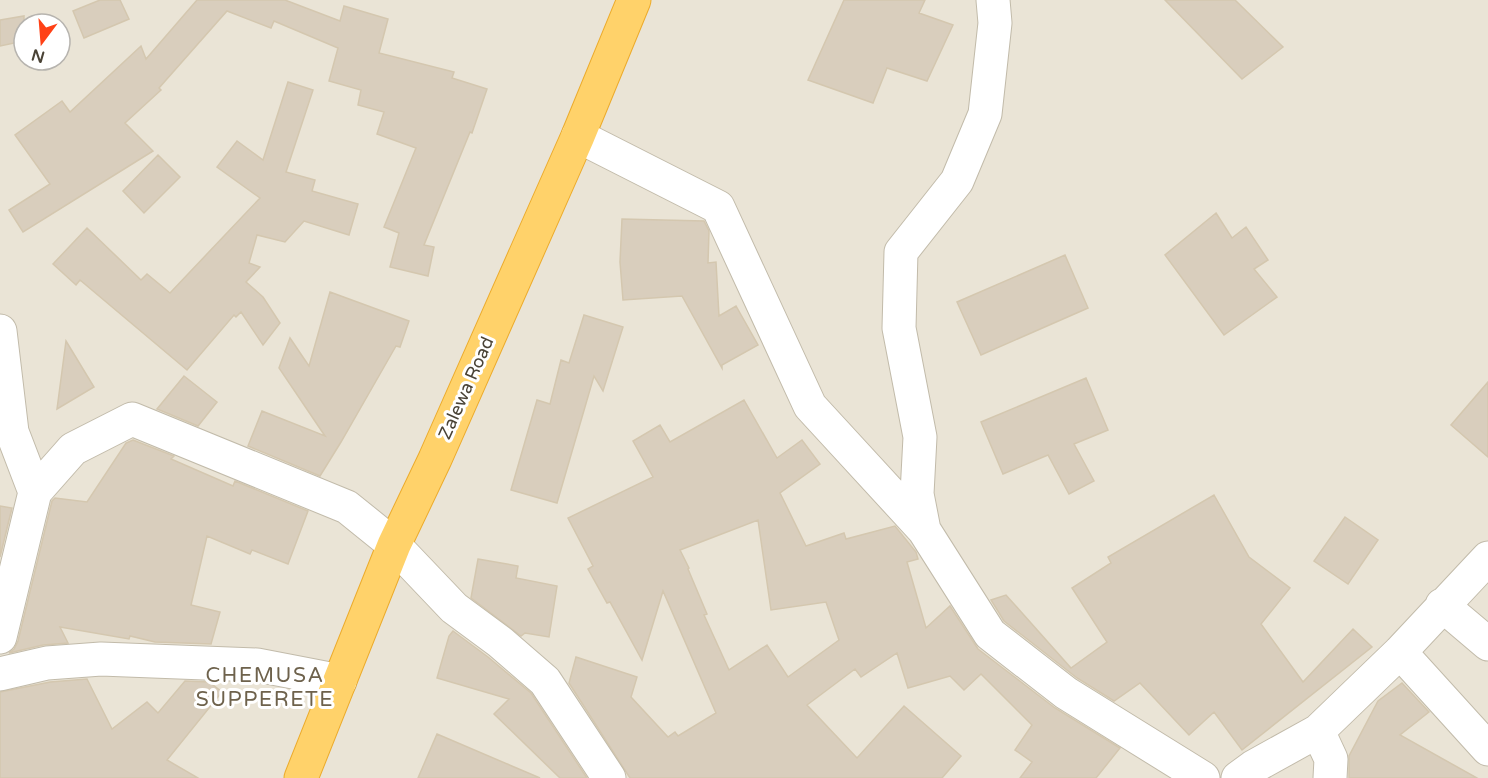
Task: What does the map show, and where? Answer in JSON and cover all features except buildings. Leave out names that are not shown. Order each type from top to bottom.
[{"type":"highway","name":"Zalewa Road","points":[[301,778],[394,545],[435,459],[578,136],[634,0]]},
{"type":"street","points":[[924,530],[916,494],[920,437],[899,328],[901,252],[957,181],[985,114],[995,23],[993,0]]},
{"type":"street","points":[[578,136],[717,207],[810,406],[924,530],[990,634],[1066,693],[1203,778]]},
{"type":"street","points":[[0,331],[12,432],[34,492]]},
{"type":"street","points":[[0,637],[34,492],[73,449],[132,418],[347,507],[394,545],[454,608],[500,642],[545,681],[609,778]]},
{"type":"street","points":[[1238,778],[1253,767],[1318,731],[1400,652],[1488,558]]},
{"type":"street","points":[[1442,605],[1488,644]]},
{"type":"street","points":[[1400,652],[1488,749]]},
{"type":"street","points":[[0,674],[47,663],[101,659],[257,665],[340,681]]},
{"type":"street","points":[[1318,731],[1331,759],[1330,778]]},
{"type":"shaded area","points":[[0,0],[1488,0],[1488,778],[0,778]]},
{"type":"district","name":"CHEMUSA SUPPERETE","points":[[265,687]]}]
